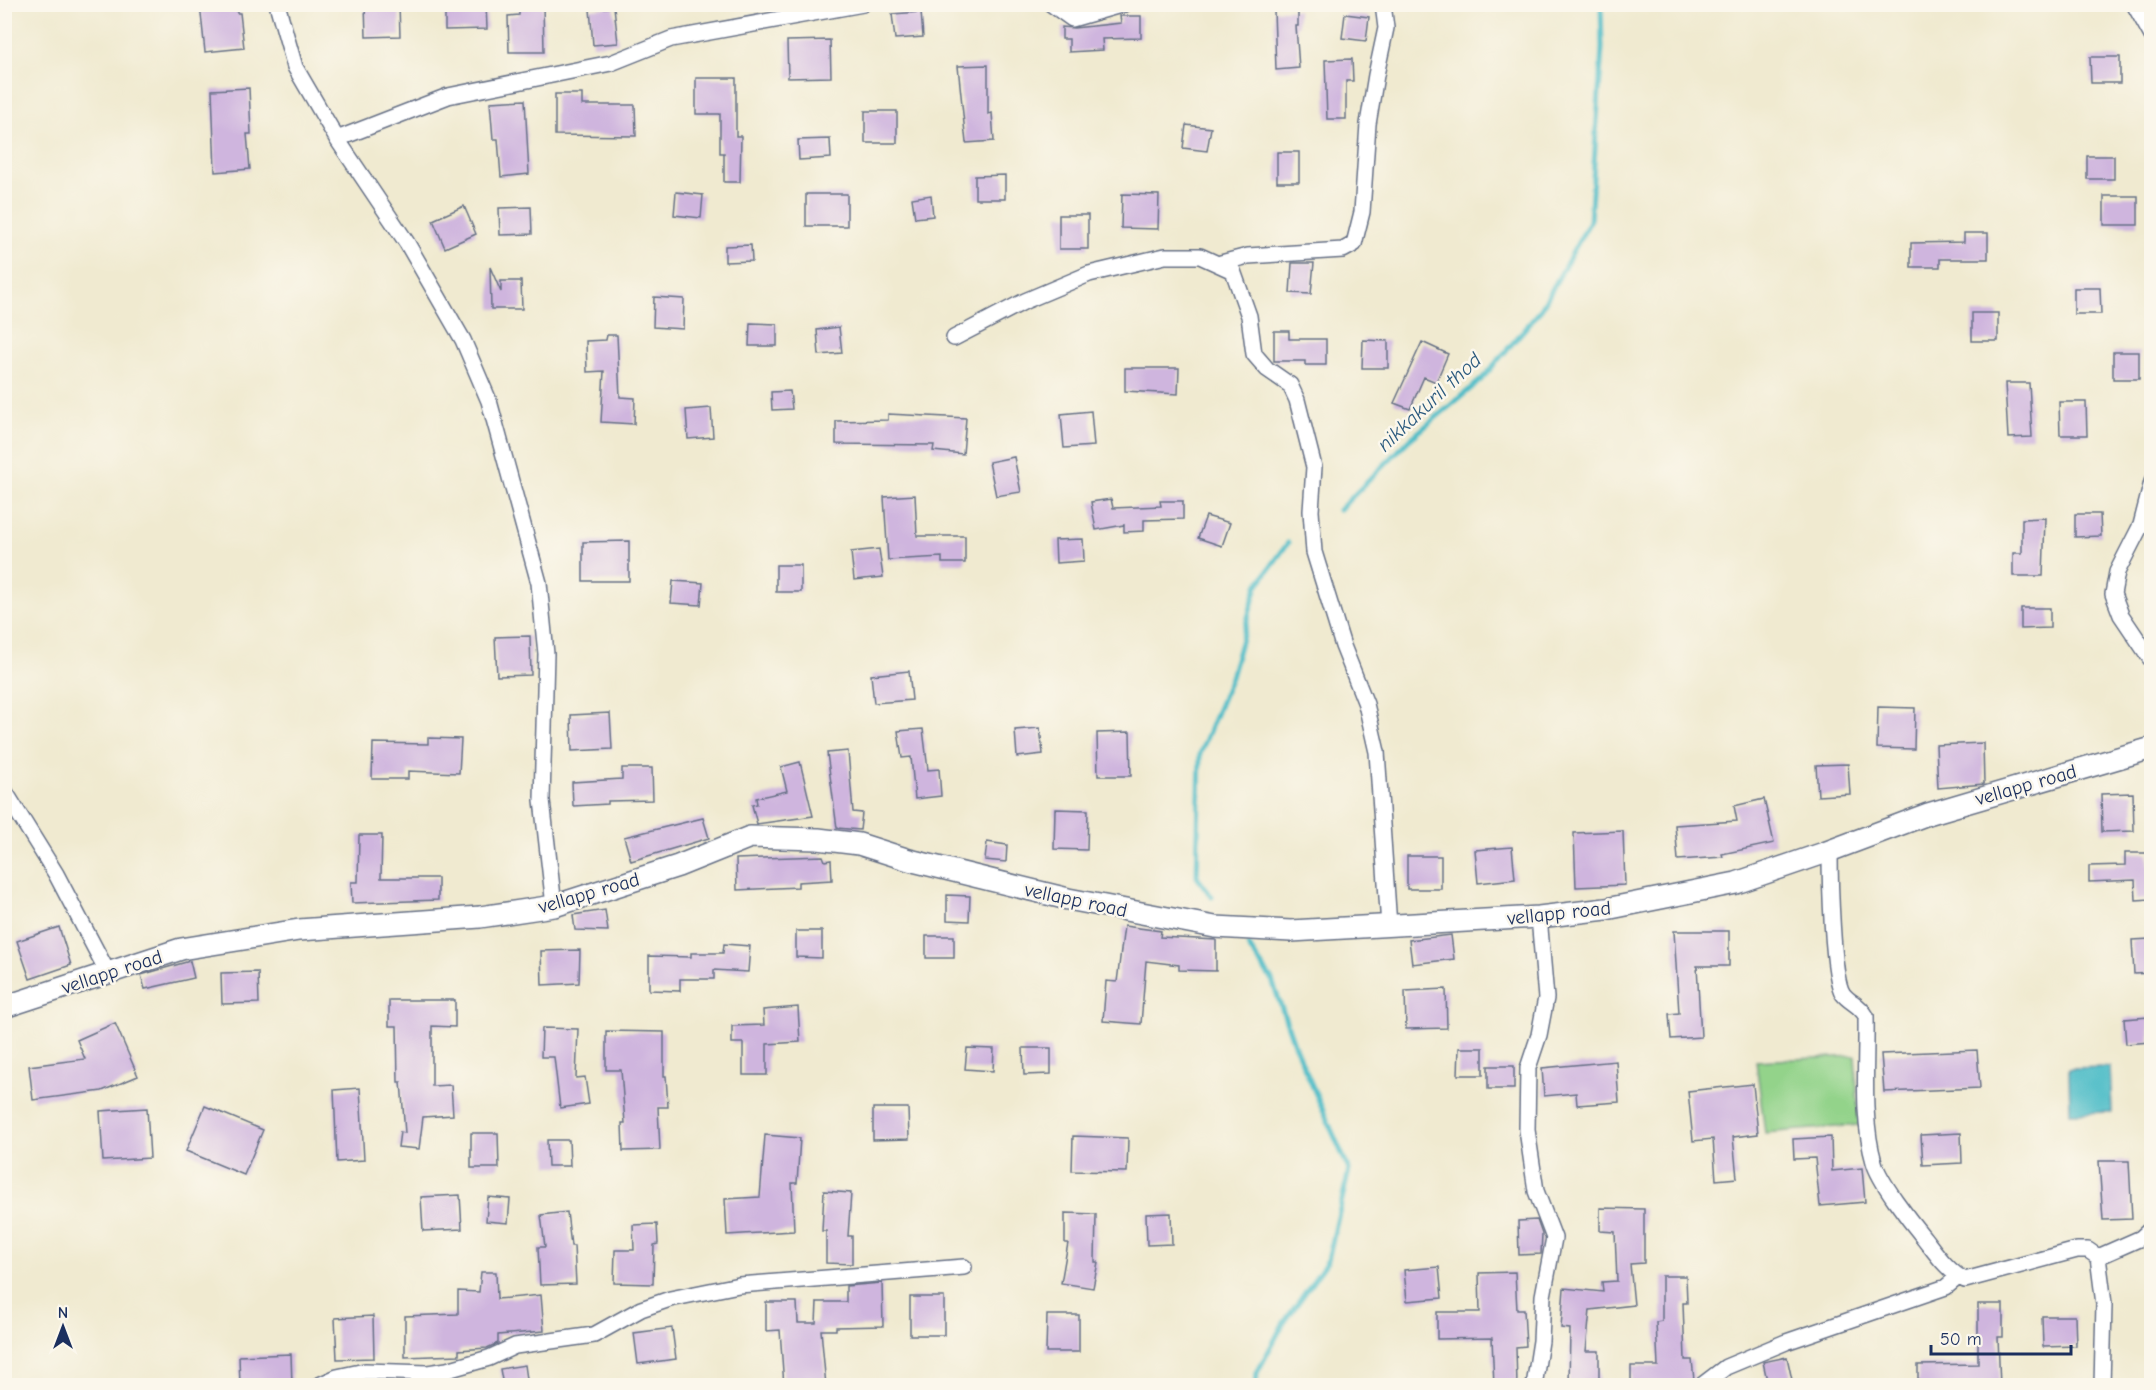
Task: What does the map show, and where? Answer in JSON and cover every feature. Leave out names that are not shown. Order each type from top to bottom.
[{"type":"main road","name":"vellapp road","points":[[4,1007],[180,949],[299,930],[480,917],[554,906],[678,866],[750,837],[818,839],[859,844],[909,860],[1068,899],[1215,927],[1291,931],[1539,917],[1606,909],[1736,883],[1929,814],[2151,748]]},
{"type":"street","points":[[277,4],[295,67],[338,139],[407,243],[463,340],[489,401],[539,583],[546,654],[542,800],[554,906]]},
{"type":"street","points":[[338,139],[448,96],[611,63],[671,39],[863,4]]},
{"type":"street","points":[[1051,4],[1072,19],[1124,4]]},
{"type":"street","points":[[1221,263],[1248,256],[1343,250],[1354,244],[1362,212],[1373,94],[1386,28],[1383,4]]},
{"type":"street","points":[[2134,4],[2151,36]]},
{"type":"street","points":[[954,338],[1025,301],[1089,274],[1165,256],[1200,256],[1221,263],[1233,271],[1249,316],[1254,354],[1267,369],[1290,385],[1297,400],[1314,467],[1311,511],[1314,552],[1343,646],[1366,704],[1377,752],[1389,926]]},
{"type":"street","points":[[2151,482],[2141,525],[2117,572],[2113,594],[2121,615],[2151,661]]},
{"type":"street","points":[[4,790],[56,874],[108,973]]},
{"type":"street","points":[[1830,851],[1832,921],[1839,980],[1843,994],[1860,1005],[1866,1016],[1868,1138],[1874,1164],[1912,1224],[1958,1277],[1972,1280],[2078,1250],[2088,1250],[2098,1257],[2104,1304],[2102,1386]]},
{"type":"street","points":[[1534,1386],[1541,1341],[1543,1296],[1554,1238],[1536,1191],[1527,1130],[1528,1068],[1539,1035],[1546,998],[1539,917]]},
{"type":"street","points":[[2098,1257],[2141,1238],[2151,1228]]},
{"type":"street","points":[[317,1386],[336,1377],[365,1371],[428,1373],[447,1370],[489,1358],[515,1346],[594,1335],[641,1309],[669,1299],[739,1285],[964,1267]]},
{"type":"street","points":[[1701,1386],[1726,1367],[1786,1342],[1946,1287],[1958,1277]]},
{"type":"green space","points":[[1855,1056],[1859,1125],[1765,1133],[1756,1061]]},
{"type":"water","points":[[2110,1067],[2112,1112],[2070,1113],[2069,1068]]},
{"type":"building","points":[[200,4],[236,4],[237,13],[240,13],[244,48],[205,52]]},
{"type":"building","points":[[365,4],[399,4],[400,36],[366,37]]},
{"type":"building","points":[[445,4],[486,4],[487,29],[445,30]]},
{"type":"building","points":[[519,4],[543,4],[544,52],[509,52],[508,16],[519,15]]},
{"type":"building","points":[[614,7],[618,43],[593,45],[590,9]]},
{"type":"building","points":[[1274,10],[1298,10],[1298,26],[1296,26],[1299,68],[1276,70]]},
{"type":"building","points":[[921,12],[923,37],[895,39],[892,14]]},
{"type":"building","points":[[1345,14],[1369,17],[1366,41],[1342,38]]},
{"type":"building","points":[[1120,16],[1141,16],[1141,38],[1102,39],[1103,50],[1069,52],[1069,39],[1062,39],[1062,27],[1074,28],[1121,23]]},
{"type":"building","points":[[830,40],[831,77],[788,78],[787,41]]},
{"type":"building","points":[[2090,57],[2120,57],[2120,83],[2091,83]]},
{"type":"building","points":[[1352,59],[1353,81],[1346,81],[1346,119],[1327,119],[1325,60]]},
{"type":"building","points":[[988,65],[988,114],[992,113],[994,141],[966,143],[958,66]]},
{"type":"building","points":[[696,78],[736,78],[736,136],[741,136],[740,182],[724,182],[724,153],[720,153],[720,114],[696,114]]},
{"type":"building","points":[[249,88],[251,134],[247,134],[250,169],[215,172],[212,90]]},
{"type":"building","points":[[555,94],[582,94],[582,105],[635,105],[636,136],[555,135]]},
{"type":"building","points":[[525,100],[529,174],[501,177],[498,139],[493,139],[490,102]]},
{"type":"building","points":[[865,111],[897,111],[897,143],[865,143]]},
{"type":"building","points":[[1186,125],[1211,128],[1207,151],[1183,148]]},
{"type":"building","points":[[830,139],[831,158],[799,160],[798,140]]},
{"type":"building","points":[[1277,152],[1299,152],[1299,182],[1277,182]]},
{"type":"building","points":[[2087,156],[2114,156],[2114,179],[2087,179]]},
{"type":"building","points":[[1005,175],[1005,199],[975,199],[975,176]]},
{"type":"building","points":[[676,192],[703,195],[701,218],[674,215]]},
{"type":"building","points":[[806,194],[847,194],[847,226],[806,226]]},
{"type":"building","points":[[1122,194],[1159,195],[1158,229],[1121,228]]},
{"type":"building","points":[[931,195],[933,216],[915,218],[912,198]]},
{"type":"building","points":[[2104,196],[2138,196],[2138,225],[2104,225]]},
{"type":"building","points":[[464,206],[476,234],[445,248],[433,220]]},
{"type":"building","points":[[531,207],[532,234],[500,235],[499,208]]},
{"type":"building","points":[[1059,215],[1088,215],[1088,249],[1059,249]]},
{"type":"building","points":[[1964,233],[1988,233],[1988,259],[1940,259],[1940,267],[1911,267],[1911,243],[1964,242]]},
{"type":"building","points":[[751,245],[752,261],[725,262],[725,246]]},
{"type":"building","points":[[1292,263],[1314,263],[1311,294],[1290,293]]},
{"type":"building","points":[[490,267],[501,292],[501,281],[521,281],[522,309],[491,309]]},
{"type":"building","points":[[2074,288],[2100,288],[2101,314],[2074,314]]},
{"type":"building","points":[[654,297],[684,299],[683,329],[653,327]]},
{"type":"building","points":[[1972,313],[1998,313],[1998,341],[1972,341]]},
{"type":"building","points":[[750,323],[777,324],[777,346],[749,346]]},
{"type":"building","points":[[839,327],[842,353],[819,355],[817,330]]},
{"type":"building","points":[[1274,331],[1289,331],[1289,339],[1326,339],[1326,365],[1305,365],[1305,361],[1274,361]]},
{"type":"building","points":[[607,335],[617,335],[620,397],[635,398],[634,424],[601,422],[604,371],[587,372],[586,341],[606,340]]},
{"type":"building","points":[[1363,340],[1388,341],[1388,368],[1362,368]]},
{"type":"building","points":[[1422,342],[1448,354],[1436,382],[1424,377],[1410,409],[1394,403]]},
{"type":"building","points":[[2113,352],[2139,352],[2139,379],[2113,379]]},
{"type":"building","points":[[1125,368],[1179,368],[1178,394],[1125,391]]},
{"type":"building","points":[[2005,383],[2029,383],[2032,437],[2008,438]]},
{"type":"building","points":[[790,391],[792,409],[772,410],[771,392]]},
{"type":"building","points":[[2059,402],[2086,402],[2087,435],[2060,435]]},
{"type":"building","points":[[711,408],[713,437],[688,439],[686,410]]},
{"type":"building","points":[[1091,411],[1094,446],[1064,448],[1061,414]]},
{"type":"building","points":[[888,414],[966,418],[963,454],[933,451],[934,445],[836,444],[836,421],[888,420]]},
{"type":"building","points":[[1014,457],[1021,492],[996,496],[989,462]]},
{"type":"building","points":[[915,495],[917,536],[965,536],[965,563],[942,563],[942,557],[888,560],[884,497]]},
{"type":"building","points":[[1111,499],[1113,508],[1161,506],[1160,501],[1183,501],[1183,519],[1144,520],[1144,531],[1124,532],[1124,525],[1096,530],[1091,502]]},
{"type":"building","points":[[2075,514],[2100,514],[2101,536],[2075,537]]},
{"type":"building","points":[[1206,516],[1230,523],[1222,546],[1198,538]]},
{"type":"building","points":[[2045,518],[2043,576],[2013,576],[2013,553],[2022,553],[2022,519]]},
{"type":"building","points":[[1083,539],[1084,561],[1056,563],[1055,540]]},
{"type":"building","points":[[629,541],[629,581],[583,581],[583,542]]},
{"type":"building","points":[[879,549],[883,577],[854,580],[851,552]]},
{"type":"building","points":[[776,565],[801,565],[801,592],[776,592]]},
{"type":"building","points":[[673,581],[703,583],[701,605],[671,603]]},
{"type":"building","points":[[2021,608],[2050,608],[2050,628],[2021,629]]},
{"type":"building","points":[[530,636],[531,675],[497,676],[495,637]]},
{"type":"building","points":[[909,671],[912,700],[874,703],[871,675]]},
{"type":"building","points":[[1878,707],[1915,708],[1914,749],[1877,748]]},
{"type":"building","points":[[610,713],[612,749],[572,751],[571,715]]},
{"type":"building","points":[[1040,728],[1043,754],[1017,757],[1015,730]]},
{"type":"building","points":[[923,729],[928,770],[939,769],[941,796],[915,799],[911,757],[902,758],[898,731]]},
{"type":"building","points":[[1130,732],[1131,776],[1098,776],[1097,733]]},
{"type":"building","points":[[428,738],[461,739],[459,773],[408,771],[408,779],[372,779],[373,743],[428,744]]},
{"type":"building","points":[[1983,743],[1984,784],[1938,788],[1936,745]]},
{"type":"building","points":[[848,751],[853,812],[862,813],[860,830],[837,828],[827,753]]},
{"type":"building","points":[[800,762],[813,816],[757,824],[752,805],[757,804],[756,798],[787,791],[781,767]]},
{"type":"building","points":[[1848,764],[1850,794],[1818,796],[1816,765]]},
{"type":"building","points":[[622,768],[652,768],[653,800],[608,801],[608,804],[573,806],[572,782],[622,779]]},
{"type":"building","points":[[2133,793],[2134,831],[2102,832],[2101,794]]},
{"type":"building","points":[[1764,799],[1774,843],[1722,854],[1723,857],[1678,860],[1675,825],[1737,821],[1734,806]]},
{"type":"building","points":[[1055,809],[1088,810],[1087,850],[1054,849]]},
{"type":"building","points":[[703,818],[709,838],[631,861],[624,837]]},
{"type":"building","points":[[1623,831],[1625,885],[1576,887],[1574,833]]},
{"type":"building","points":[[359,835],[382,835],[381,878],[438,878],[438,900],[352,903],[351,882],[358,882]]},
{"type":"building","points":[[987,842],[1007,845],[1006,862],[985,860]]},
{"type":"building","points":[[1512,847],[1515,879],[1478,883],[1475,850]]},
{"type":"building","points":[[2125,853],[2148,853],[2151,899],[2136,900],[2135,880],[2089,882],[2089,866],[2125,865]]},
{"type":"building","points":[[823,856],[825,861],[831,860],[832,880],[798,882],[798,887],[737,890],[736,859]]},
{"type":"building","points":[[1407,856],[1441,856],[1441,889],[1407,889]]},
{"type":"building","points":[[947,895],[970,896],[969,921],[947,920]]},
{"type":"building","points":[[605,910],[608,931],[575,930],[573,915]]},
{"type":"building","points":[[1124,926],[1161,931],[1160,937],[1216,940],[1216,971],[1179,970],[1179,965],[1146,961],[1141,1024],[1103,1021],[1106,981],[1117,982]]},
{"type":"building","points":[[59,927],[71,965],[30,979],[17,941]]},
{"type":"building","points":[[796,931],[822,931],[822,958],[796,957]]},
{"type":"building","points":[[1674,931],[1729,931],[1729,966],[1697,966],[1701,1037],[1671,1039],[1669,1014],[1679,1013]]},
{"type":"building","points":[[1451,935],[1454,959],[1412,964],[1409,940]]},
{"type":"building","points":[[926,936],[954,936],[954,958],[926,958]]},
{"type":"building","points":[[2151,939],[2151,973],[2134,974],[2132,940]]},
{"type":"building","points":[[724,944],[750,946],[748,972],[714,970],[714,979],[680,979],[680,991],[649,990],[649,956],[691,957],[691,953],[723,953]]},
{"type":"building","points":[[580,950],[579,983],[542,985],[541,951]]},
{"type":"building","points":[[190,961],[194,978],[145,989],[141,975]]},
{"type":"building","points":[[258,972],[259,1003],[222,1004],[221,973]]},
{"type":"building","points":[[1446,989],[1447,1028],[1406,1029],[1405,991]]},
{"type":"building","points":[[389,1000],[455,1000],[455,1027],[432,1026],[432,1086],[451,1085],[453,1115],[423,1117],[419,1149],[398,1147],[400,1132],[405,1133],[401,1082],[398,1082],[397,1026],[389,1026]]},
{"type":"building","points":[[798,1007],[800,1042],[767,1044],[767,1075],[743,1075],[743,1043],[732,1043],[732,1026],[764,1025],[763,1010]]},
{"type":"building","points":[[2149,1017],[2150,1042],[2126,1044],[2124,1019]]},
{"type":"building","points":[[115,1023],[138,1076],[102,1091],[33,1100],[29,1066],[85,1059],[77,1040]]},
{"type":"building","points":[[542,1028],[578,1029],[576,1078],[585,1077],[589,1104],[560,1108],[554,1057],[541,1057]]},
{"type":"building","points":[[606,1031],[664,1032],[664,1076],[666,1076],[668,1107],[658,1107],[660,1150],[623,1151],[622,1123],[625,1123],[621,1070],[606,1070]]},
{"type":"building","points":[[967,1048],[994,1049],[993,1071],[965,1069]]},
{"type":"building","points":[[1023,1048],[1051,1048],[1051,1074],[1024,1075]]},
{"type":"building","points":[[1459,1048],[1483,1048],[1483,1075],[1458,1075]]},
{"type":"building","points":[[1977,1050],[1980,1088],[1884,1092],[1881,1054]]},
{"type":"building","points":[[1616,1061],[1619,1102],[1577,1105],[1576,1093],[1544,1096],[1542,1068]]},
{"type":"building","points":[[1488,1066],[1514,1066],[1514,1089],[1488,1089]]},
{"type":"building","points":[[1753,1084],[1758,1134],[1733,1137],[1737,1178],[1716,1180],[1713,1139],[1693,1141],[1688,1091]]},
{"type":"building","points":[[360,1088],[364,1160],[337,1162],[334,1090]]},
{"type":"building","points":[[205,1106],[263,1130],[244,1175],[186,1151]]},
{"type":"building","points":[[147,1108],[150,1158],[103,1161],[100,1111]]},
{"type":"building","points":[[873,1108],[908,1108],[909,1139],[873,1140]]},
{"type":"building","points":[[471,1133],[498,1133],[499,1168],[471,1168]]},
{"type":"building","points":[[1961,1133],[1962,1163],[1923,1165],[1921,1135]]},
{"type":"building","points":[[765,1135],[800,1138],[797,1183],[792,1183],[794,1231],[727,1235],[725,1199],[760,1197]]},
{"type":"building","points":[[1073,1136],[1128,1138],[1127,1172],[1072,1171]]},
{"type":"building","points":[[1831,1137],[1832,1171],[1862,1168],[1865,1202],[1820,1206],[1815,1158],[1794,1159],[1793,1139]]},
{"type":"building","points":[[547,1140],[569,1140],[570,1166],[548,1166]]},
{"type":"building","points":[[2099,1161],[2129,1161],[2132,1219],[2103,1220]]},
{"type":"building","points":[[824,1191],[851,1193],[848,1236],[852,1236],[852,1264],[826,1263],[826,1231],[822,1231]]},
{"type":"building","points":[[460,1195],[462,1229],[423,1231],[421,1197]]},
{"type":"building","points":[[488,1197],[510,1199],[508,1223],[486,1221]]},
{"type":"building","points":[[1600,1208],[1644,1209],[1644,1263],[1630,1264],[1634,1305],[1590,1310],[1586,1351],[1599,1351],[1599,1386],[1569,1386],[1570,1329],[1561,1328],[1564,1288],[1603,1292],[1602,1282],[1617,1281],[1615,1232],[1600,1231]]},
{"type":"building","points":[[567,1212],[571,1246],[574,1246],[576,1284],[540,1285],[538,1247],[545,1247],[541,1215]]},
{"type":"building","points":[[1065,1213],[1096,1214],[1095,1262],[1098,1262],[1093,1288],[1061,1283],[1068,1243],[1065,1243]]},
{"type":"building","points":[[1171,1213],[1172,1244],[1147,1245],[1146,1214]]},
{"type":"building","points":[[1537,1220],[1542,1234],[1541,1254],[1519,1255],[1518,1221]]},
{"type":"building","points":[[657,1224],[658,1244],[654,1245],[653,1284],[614,1283],[615,1250],[634,1250],[633,1225]]},
{"type":"building","points":[[1439,1267],[1442,1298],[1407,1301],[1404,1270]]},
{"type":"building","points":[[481,1272],[496,1272],[497,1299],[541,1295],[544,1331],[498,1335],[498,1343],[487,1348],[459,1350],[459,1355],[405,1357],[405,1316],[458,1314],[458,1291],[479,1292]]},
{"type":"building","points":[[1515,1272],[1517,1310],[1524,1310],[1526,1346],[1516,1347],[1517,1386],[1494,1386],[1492,1338],[1437,1339],[1437,1312],[1480,1312],[1479,1273]]},
{"type":"building","points":[[1662,1276],[1686,1276],[1687,1303],[1683,1303],[1685,1360],[1692,1360],[1694,1380],[1692,1384],[1631,1386],[1631,1366],[1658,1366],[1656,1322],[1662,1321]]},
{"type":"building","points":[[882,1283],[883,1326],[836,1327],[836,1330],[821,1330],[826,1386],[784,1386],[780,1330],[766,1331],[766,1302],[797,1302],[798,1323],[816,1323],[817,1302],[846,1302],[846,1286]]},
{"type":"building","points":[[910,1297],[944,1297],[944,1335],[910,1335]]},
{"type":"building","points":[[1978,1304],[2003,1304],[2003,1337],[1998,1337],[2000,1386],[1918,1386],[1918,1365],[1978,1364]]},
{"type":"building","points":[[1047,1315],[1079,1315],[1079,1352],[1046,1352]]},
{"type":"building","points":[[373,1316],[374,1358],[337,1359],[335,1318]]},
{"type":"building","points":[[2042,1316],[2075,1316],[2076,1346],[2043,1347]]},
{"type":"building","points":[[672,1328],[676,1359],[638,1364],[634,1333]]},
{"type":"building","points":[[291,1354],[292,1386],[240,1386],[239,1356]]},
{"type":"building","points":[[1787,1357],[1792,1380],[1768,1385],[1763,1362]]},
{"type":"building","points":[[525,1365],[528,1386],[503,1386],[500,1369]]},
{"type":"waterway","name":"nikkakuril thod","points":[[1339,510],[1409,440],[1481,380],[1540,311],[1590,221],[1602,48],[1601,4]]},
{"type":"waterway","name":"nikkakuril thod","points":[[1212,897],[1197,877],[1200,754],[1231,677],[1257,586],[1288,543]]},
{"type":"waterway","points":[[1248,946],[1272,980],[1294,1044],[1349,1170],[1328,1260],[1283,1324],[1257,1373],[1256,1386]]}]
